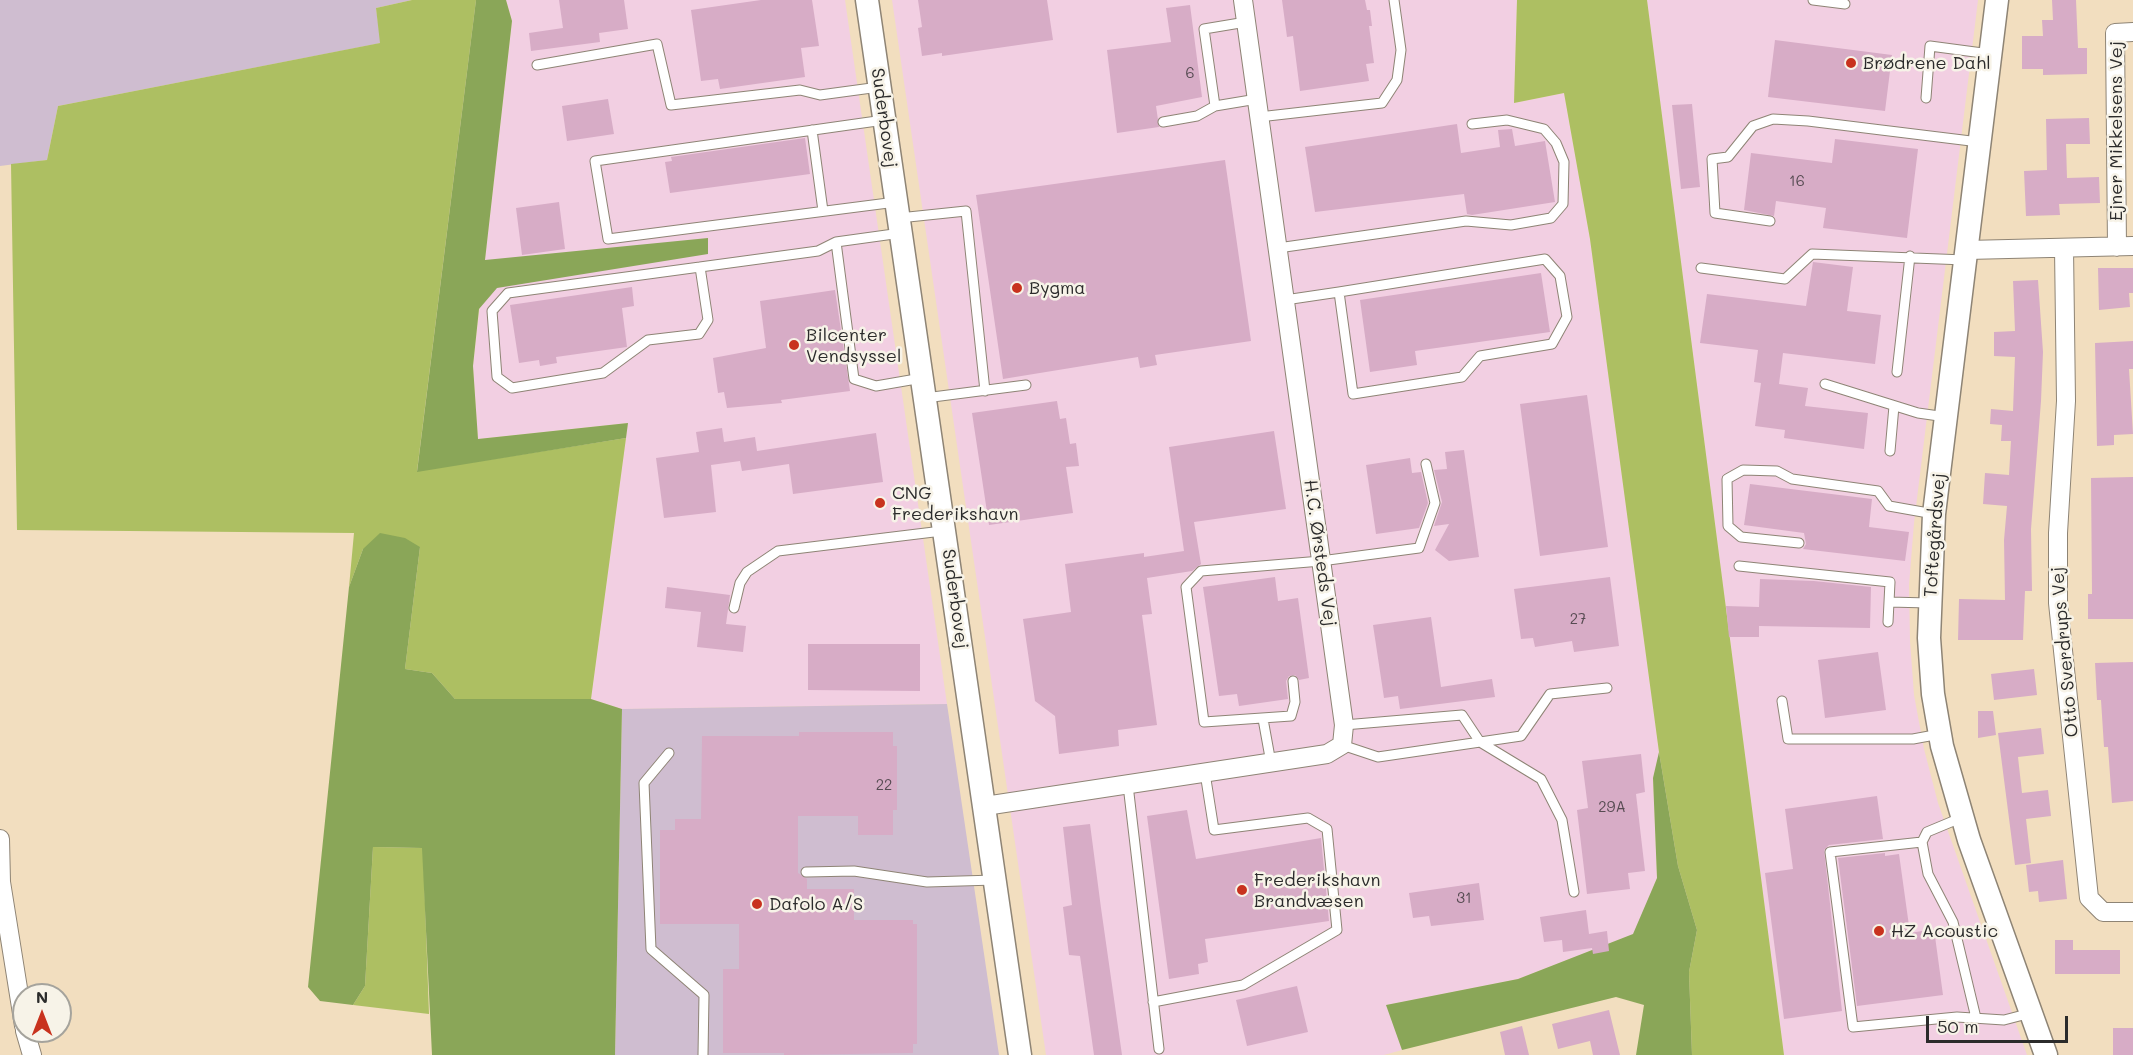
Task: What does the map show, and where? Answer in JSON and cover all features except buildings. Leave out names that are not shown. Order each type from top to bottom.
[{"type":"street","name":"Suderbovej","points":[[867,0],[1020,1055]]},
{"type":"street","name":"H.C. Ørsteds Vej","points":[[1243,0],[1344,725],[1342,745]]},
{"type":"street","name":"Toftegårdsvej","points":[[1996,0],[1934,514],[1929,603],[1933,694],[1940,735],[1963,817],[2046,1055]]},
{"type":"street","name":"Ejner Mikkelsens Vej","points":[[2125,246],[2115,33],[2133,32]]},
{"type":"street","points":[[1966,255],[2125,246]]},
{"type":"street","name":"Otto Sverdrups Vej","points":[[2064,248],[2066,401],[2058,533],[2059,615],[2089,897],[2103,912],[2133,912]]},
{"type":"street","points":[[985,806],[1327,754],[1342,745]]},
{"type":"street","points":[[0,839],[1,882],[17,983]]},
{"type":"lane","points":[[1259,117],[1382,103],[1397,80],[1401,50],[1394,0]]},
{"type":"lane","points":[[1813,0],[1845,4]]},
{"type":"lane","points":[[1215,106],[1204,30],[1246,22]]},
{"type":"lane","points":[[537,65],[657,44],[671,105],[800,90],[820,95],[879,87]]},
{"type":"lane","points":[[1926,98],[1930,46],[1990,54]]},
{"type":"lane","points":[[1162,122],[1197,116],[1215,106],[1257,99]]},
{"type":"lane","points":[[1770,221],[1715,213],[1712,159],[1728,157],[1753,126],[1773,119],[1808,121],[1979,142]]},
{"type":"lane","points":[[884,120],[595,160],[608,239],[823,211],[899,218],[966,211],[985,391]]},
{"type":"lane","points":[[1278,248],[1466,221],[1511,225],[1551,218],[1563,204],[1564,162],[1556,143],[1544,129],[1507,120],[1472,124]]},
{"type":"lane","points":[[812,130],[823,211]]},
{"type":"lane","points":[[700,267],[708,320],[699,334],[648,340],[603,373],[512,388],[497,377],[492,311],[508,293],[818,251],[899,218]]},
{"type":"lane","points":[[836,242],[854,379],[876,386],[985,391],[1026,385]]},
{"type":"lane","points":[[1701,268],[1785,279],[1812,254],[1856,258],[1966,255]]},
{"type":"lane","points":[[1897,372],[1910,256]]},
{"type":"lane","points":[[1285,300],[1545,259],[1560,276],[1567,317],[1552,344],[1480,356],[1462,377],[1353,394],[1339,292]]},
{"type":"lane","points":[[1825,384],[1894,406],[1946,417]]},
{"type":"lane","points":[[1890,451],[1894,406]]},
{"type":"lane","points":[[1293,681],[1295,702],[1292,716],[1204,722],[1186,587],[1201,572],[1321,561],[1419,548],[1435,503],[1426,464]]},
{"type":"lane","points":[[1799,543],[1741,537],[1728,526],[1727,479],[1743,470],[1777,471],[1792,479],[1878,491],[1889,506],[1934,514]]},
{"type":"lane","points":[[734,608],[740,583],[747,572],[778,550],[945,531]]},
{"type":"lane","points":[[1739,566],[1890,582],[1888,622]]},
{"type":"lane","points":[[1889,602],[1929,603]]},
{"type":"lane","points":[[1342,745],[1378,757],[1521,736],[1550,694],[1607,688]]},
{"type":"lane","points":[[1782,701],[1788,739],[1913,739],[1940,735]]},
{"type":"lane","points":[[1344,725],[1462,715],[1480,742],[1541,779],[1562,820],[1574,892]]},
{"type":"lane","points":[[1263,719],[1271,763]]},
{"type":"lane","points":[[669,753],[644,783],[651,949],[704,995],[704,1055]]},
{"type":"lane","points":[[1153,1002],[1244,985],[1336,930],[1327,830],[1308,818],[1214,830],[1204,773]]},
{"type":"lane","points":[[1128,784],[1159,1049]]},
{"type":"lane","points":[[1963,817],[1927,832],[1922,842],[1928,874],[1953,922],[1976,1018]]},
{"type":"lane","points":[[1922,842],[1830,852],[1853,1027],[1958,1017],[2004,1020],[2031,1013]]},
{"type":"lane","points":[[806,872],[854,871],[927,882],[995,880]]},
{"type":"shaded area","points":[[0,0],[412,0],[376,8],[381,43],[58,106],[47,160],[0,166]]},
{"type":"shaded area","points":[[506,0],[845,0],[947,704],[622,709],[591,699],[628,423],[478,439],[473,366],[512,21]]},
{"type":"shaded area","points":[[892,0],[1517,0],[1514,103],[1564,93],[1590,239],[1659,752],[1653,779],[1657,878],[1634,934],[1518,979],[1387,1005],[1402,1050],[1384,1055],[1046,1055]]},
{"type":"shaded area","points":[[1647,0],[1978,0],[1914,523],[1909,585],[1910,641],[1914,695],[1924,749],[1938,803],[2027,1055],[1784,1055]]},
{"type":"shaded area","points":[[947,704],[999,1055],[615,1055],[622,709]]},
{"type":"green space","points":[[412,0],[476,0],[417,471],[626,438],[591,699],[455,699],[432,673],[405,669],[420,547],[363,549],[349,587],[354,533],[17,530],[11,164],[47,160],[58,106],[380,43],[376,8]]},
{"type":"green space","points":[[476,0],[506,0],[512,21],[485,260],[708,238],[708,254],[497,288],[479,309],[473,366],[478,439],[628,423],[626,438],[417,472]]},
{"type":"green space","points":[[1517,0],[1647,0],[1784,1055],[1692,1055],[1689,972],[1697,930],[1678,866],[1659,752],[1590,239],[1564,93],[1514,103]]},
{"type":"green space","points":[[380,533],[405,538],[420,547],[405,669],[432,673],[455,699],[591,699],[622,709],[615,1055],[432,1055],[422,848],[373,847],[365,986],[353,1005],[320,1001],[308,987],[349,587],[363,549]]},
{"type":"green space","points":[[1659,752],[1678,866],[1697,930],[1689,972],[1692,1055],[1636,1055],[1644,1005],[1616,997],[1402,1050],[1386,1005],[1518,979],[1633,934],[1657,878],[1653,778]]},
{"type":"green space","points":[[373,847],[423,848],[429,1014],[353,1005],[365,986]]},
{"type":"place","name":"Brødrene Dahl","points":[[1851,63]]},
{"type":"place","name":"Bygma","points":[[1017,288]]},
{"type":"place","name":"Bilcenter Vendsyssel","points":[[794,345]]},
{"type":"place","name":"CNG Frederikshavn","points":[[880,503]]},
{"type":"place","name":"Frederikshavn Brandvæsen","points":[[1242,890]]},
{"type":"place","name":"Dafolo A/S","points":[[757,904]]},
{"type":"place","name":"HZ Acoustic","points":[[1879,931]]}]
